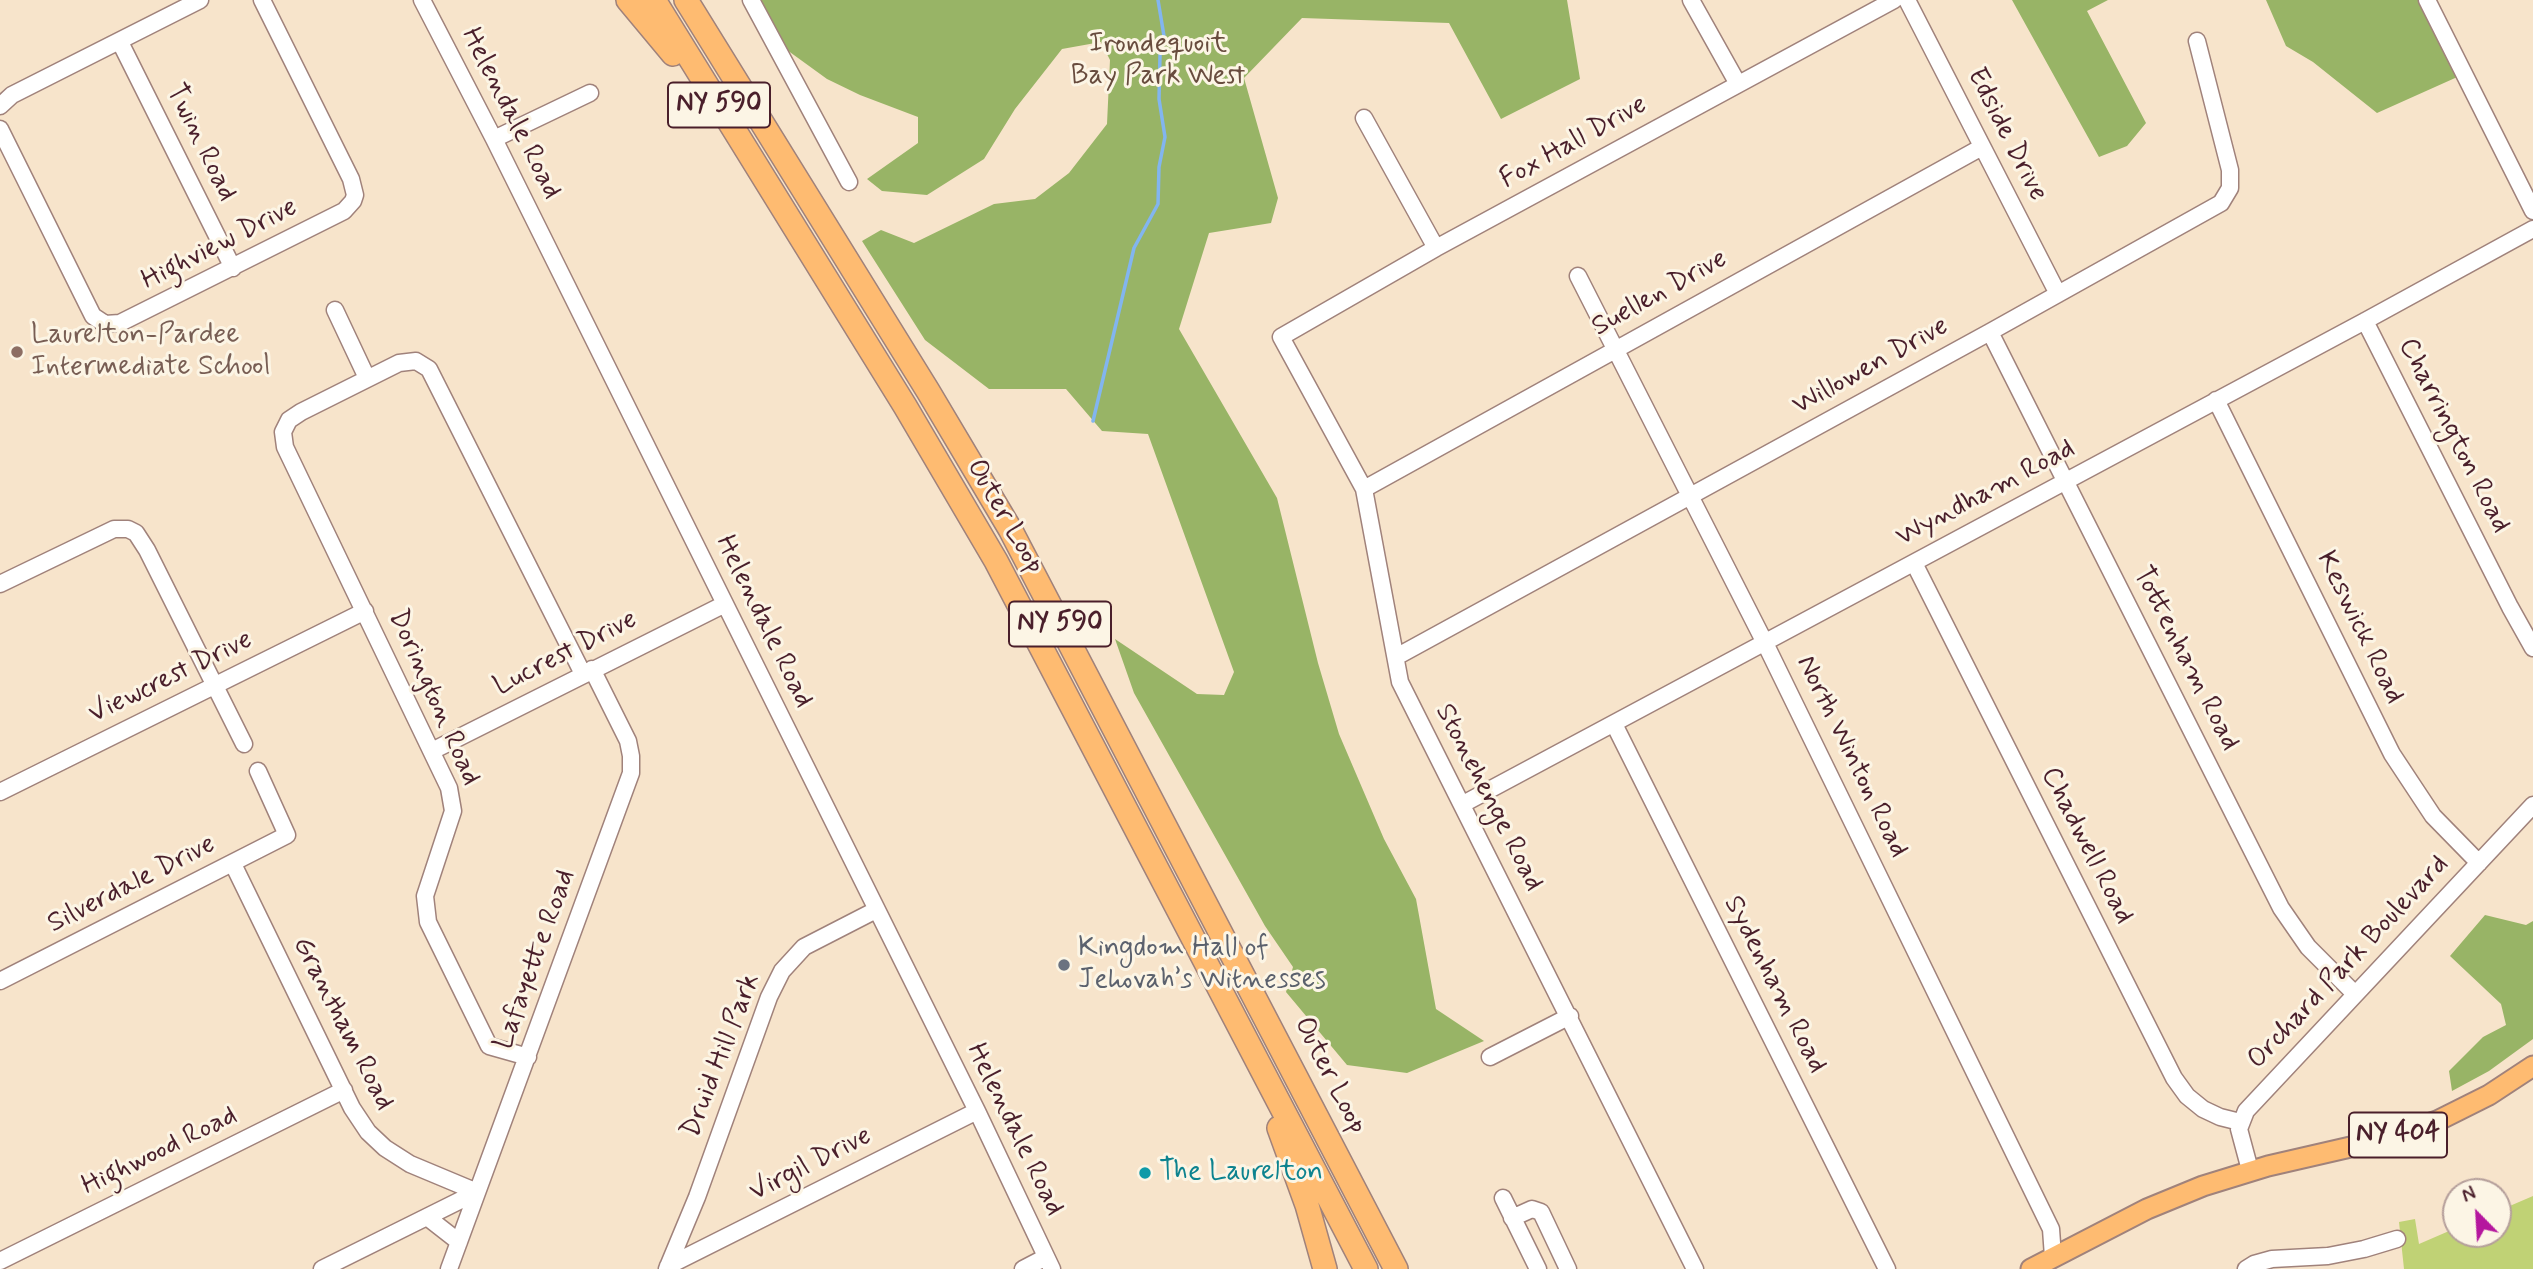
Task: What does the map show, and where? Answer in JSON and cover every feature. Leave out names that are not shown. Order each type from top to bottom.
[{"type":"highway","points":[[628,0],[659,36],[722,120],[784,210]]},
{"type":"highway","name":"Outer Loop","points":[[654,0],[915,423],[1001,570],[1366,1269]]},
{"type":"highway","name":"Outer Loop","points":[[685,0],[928,391],[1010,529],[1396,1269]]},
{"type":"highway","points":[[1247,1039],[1305,1199],[1325,1269]]},
{"type":"main road","name":"NY 404","points":[[2031,1269],[2053,1263],[2166,1200],[2250,1170],[2381,1140],[2418,1128],[2489,1096],[2533,1066]]},
{"type":"street","points":[[0,106],[12,95],[200,0]]},
{"type":"street","name":"Highview Drive","points":[[0,129],[89,308],[105,324],[120,324],[344,211],[353,201],[355,195],[351,180],[262,0]]},
{"type":"street","name":"Helendale Road","points":[[422,0],[494,139],[977,1111],[1049,1263]]},
{"type":"street","points":[[751,0],[849,181]]},
{"type":"street","points":[[1691,0],[1738,84]]},
{"type":"street","name":"Fox Hall Drive","points":[[1281,337],[1436,248],[1894,0]]},
{"type":"street","name":"Edside Drive","points":[[1907,0],[2059,294]]},
{"type":"street","points":[[2427,0],[2533,211]]},
{"type":"street","name":"Willowen Drive","points":[[1396,657],[2213,209],[2227,196],[2231,180],[2197,41]]},
{"type":"street","name":"Twin Road","points":[[120,42],[233,268]]},
{"type":"street","points":[[494,139],[590,93]]},
{"type":"street","points":[[1364,118],[1436,248]]},
{"type":"street","name":"Suellen Drive","points":[[1364,489],[1982,147]]},
{"type":"street","name":"Wyndham Road","points":[[1463,804],[2533,229]]},
{"type":"street","name":"North Winton Road","points":[[1578,275],[1765,643],[2051,1229],[2053,1263]]},
{"type":"street","points":[[335,310],[368,378]]},
{"type":"street","name":"Charrington Road","points":[[2365,321],[2533,648]]},
{"type":"street","name":"Tottenham Road","points":[[1990,332],[2281,908],[2308,947],[2355,994]]},
{"type":"street","name":"Stonehenge Road","points":[[1281,337],[1364,489],[1400,682],[1695,1269]]},
{"type":"street","name":"Lafayette Road","points":[[368,378],[408,361],[423,364],[434,374],[587,672],[628,741],[631,756],[631,773],[449,1269]]},
{"type":"street","name":"Dorington Road","points":[[368,378],[294,415],[285,425],[283,439],[449,788],[453,811],[425,896],[428,922],[489,1046],[528,1056]]},
{"type":"street","name":"Keswick Road","points":[[2216,400],[2392,754],[2427,808],[2479,863]]},
{"type":"street","points":[[0,584],[103,533],[114,529],[128,529],[136,533],[244,744]]},
{"type":"street","name":"Chadwell Road","points":[[1914,563],[2174,1078],[2187,1096],[2203,1109],[2240,1122]]},
{"type":"street","name":"Lucrest Drive","points":[[432,751],[724,604]]},
{"type":"street","name":"Viewcrest Drive","points":[[0,792],[365,611]]},
{"type":"street","name":"Sydenham Road","points":[[1614,724],[1887,1269]]},
{"type":"street","name":"Silverdale Drive","points":[[0,981],[287,835],[258,771]]},
{"type":"street","name":"Orchard Park Boulevard","points":[[2240,1122],[2249,1108],[2533,805]]},
{"type":"street","name":"Grantham Road","points":[[233,864],[360,1121],[385,1148],[410,1164],[477,1192]]},
{"type":"street","name":"Druid Hill Park","points":[[668,1268],[697,1197],[769,998],[782,971],[804,947],[876,909]]},
{"type":"street","points":[[1490,1057],[1570,1016]]},
{"type":"street","name":"Highwood Road","points":[[0,1261],[344,1090]]},
{"type":"street","name":"Virgil Drive","points":[[668,1268],[977,1111]]},
{"type":"street","points":[[2240,1122],[2250,1170]]},
{"type":"street","points":[[322,1269],[477,1192]]},
{"type":"street","points":[[1503,1198],[1538,1269]]},
{"type":"street","points":[[1513,1218],[1532,1209],[1541,1212],[1567,1269]]},
{"type":"street","points":[[427,1217],[459,1242]]},
{"type":"street","points":[[2250,1267],[2272,1259],[2329,1262],[2397,1239]]},
{"type":"street","points":[[1023,1269],[1049,1263]]},
{"type":"green space","name":"Irondequoit Bay Park West","points":[[760,0],[1567,0],[1580,79],[1501,119],[1449,23],[1302,18],[1244,78],[1278,198],[1271,223],[1209,233],[1179,329],[1277,498],[1318,663],[1339,734],[1384,839],[1416,899],[1436,1009],[1484,1041],[1407,1073],[1347,1065],[1286,992],[1293,967],[1265,926],[1134,693],[1115,639],[1197,694],[1224,695],[1234,672],[1148,434],[1102,431],[1066,389],[989,389],[925,340],[862,241],[881,230],[914,243],[994,204],[1035,199],[1069,173],[1107,124],[1110,60],[1101,42],[1062,49],[1015,109],[984,159],[927,195],[882,191],[867,179],[918,143],[918,117],[827,79],[787,50]]},
{"type":"green space","points":[[2012,0],[2108,0],[2087,11],[2146,123],[2127,146],[2099,157]]},
{"type":"green space","points":[[2266,0],[2427,0],[2464,74],[2377,113],[2313,62],[2286,46]]},
{"type":"green space","points":[[2485,915],[2526,925],[2533,921],[2533,1039],[2489,1071],[2452,1091],[2449,1071],[2483,1037],[2506,1025],[2501,1004],[2450,956]]},
{"type":"green space","points":[[2533,1196],[2533,1269],[2404,1269],[2399,1222],[2415,1219],[2419,1244],[2442,1234],[2442,1248],[2512,1248],[2512,1205]]},
{"type":"waterway","points":[[1093,421],[1134,248],[1158,204],[1159,167],[1165,137],[1159,99],[1160,55],[1164,36],[1158,0]]},
{"type":"place","name":"Laurelton-Pardee Intermediate School","points":[[17,352]]},
{"type":"place","name":"Kingdom Hall of Jehovah’s Witnesses","points":[[1064,965]]},
{"type":"place","name":"The Laurelton","points":[[1145,1173]]}]
